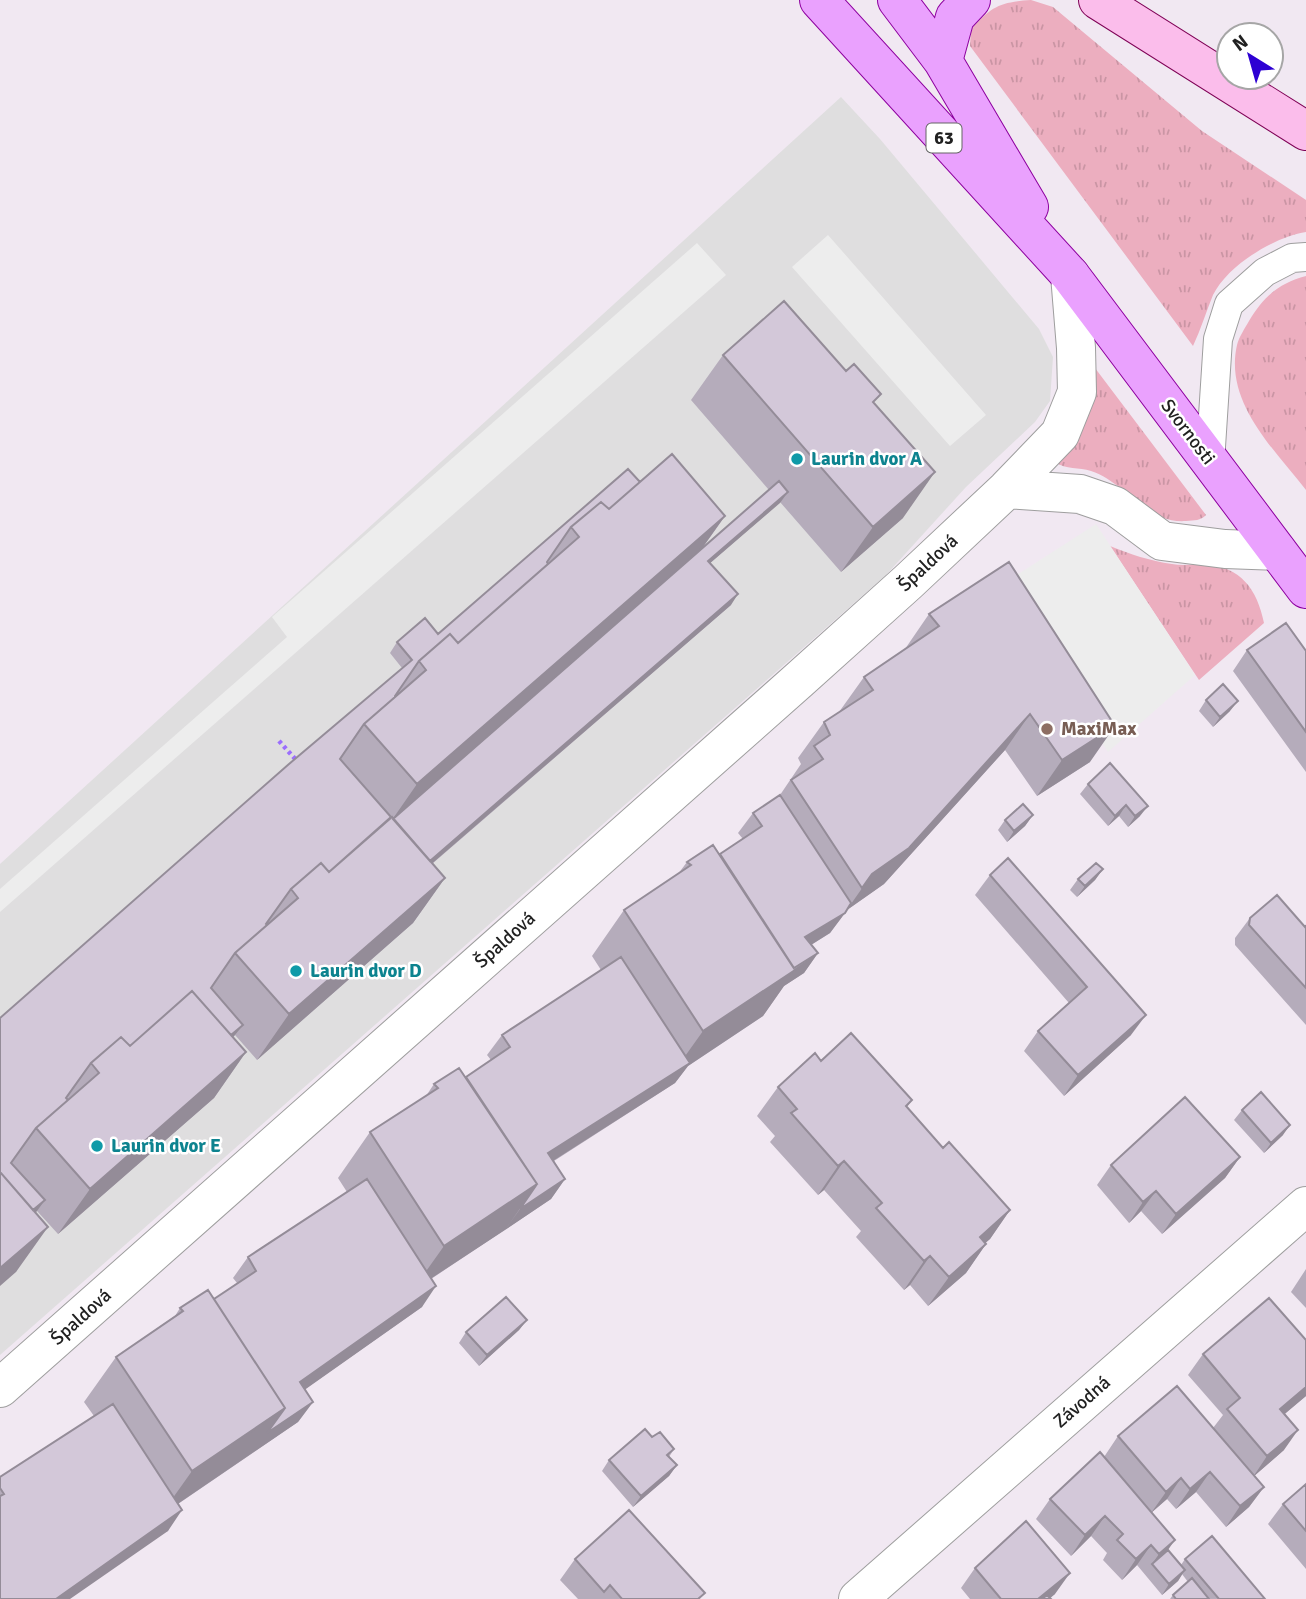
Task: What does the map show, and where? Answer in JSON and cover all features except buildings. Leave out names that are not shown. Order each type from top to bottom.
[{"type":"main road","name":"Svornosti","points":[[819,0],[1070,275],[1306,589]]},
{"type":"main road","name":"Svornosti","points":[[897,0],[943,61],[1070,275]]},
{"type":"main road","points":[[943,61],[954,17],[971,0]]},
{"type":"street","points":[[1098,0],[1304,132]]},
{"type":"street","name":"Špaldová","points":[[0,1388],[809,671],[1007,489],[1059,434],[1077,393],[1070,275]]},
{"type":"street","points":[[1007,489],[1080,494],[1092,498],[1115,506],[1162,541],[1225,549],[1277,551]]},
{"type":"street","name":"Závodná","points":[[858,1599],[1306,1206]]},
{"type":"lane","points":[[1210,462],[1218,339],[1229,304],[1265,272],[1292,258],[1306,257]]},
{"type":"path","points":[[279,741],[304,769]]},
{"type":"shaded area","points":[[841,97],[880,139],[1039,329],[1053,357],[1050,401],[1035,422],[966,487],[886,575],[0,1355],[0,864]]},
{"type":"shaded area","points":[[828,235],[986,415],[950,446],[792,267]]},
{"type":"shaded area","points":[[697,243],[726,275],[0,912],[0,889],[287,637],[272,617]]},
{"type":"shaded area","points":[[1096,524],[1195,675],[1108,752],[998,587]]},
{"type":"green space","points":[[1031,0],[1053,7],[1202,131],[1306,200],[1306,232],[1266,246],[1229,273],[1213,295],[1193,346],[970,46],[971,29],[991,10],[1012,2]]},
{"type":"green space","points":[[1306,276],[1306,490],[1255,424],[1238,386],[1235,366],[1239,339],[1260,305],[1280,287]]},
{"type":"green space","points":[[1095,368],[1206,515],[1204,517],[1186,521],[1159,516],[1104,477],[1055,462]]},
{"type":"green space","points":[[1110,546],[1164,563],[1218,566],[1238,575],[1252,590],[1264,623],[1199,680]]},
{"type":"place","name":"Laurin dvor A","points":[[797,459]]},
{"type":"place","name":"MaxiMax","points":[[1047,729]]},
{"type":"place","name":"Laurin dvor D","points":[[296,971]]},
{"type":"place","name":"Laurin dvor E","points":[[97,1146]]}]
